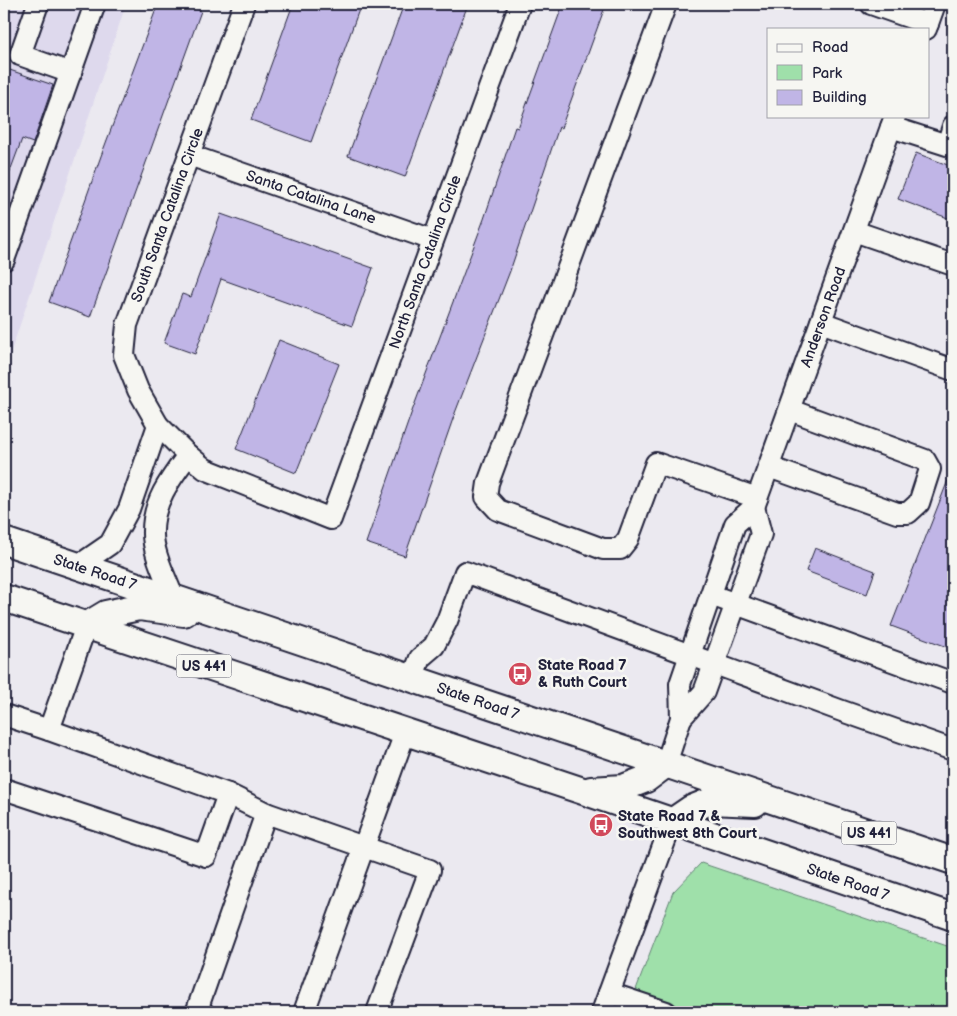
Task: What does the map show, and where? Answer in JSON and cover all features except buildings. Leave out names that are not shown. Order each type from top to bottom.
[{"type":"main road","name":"State Road 7","points":[[4,541],[666,764],[952,857]]},
{"type":"main road","name":"State Road 7","points":[[4,598],[583,791],[953,917]]},
{"type":"main road","points":[[86,626],[106,614],[139,607],[239,620]]},
{"type":"main road","points":[[583,791],[623,788],[646,779],[666,764]]},
{"type":"main road","points":[[672,822],[690,809],[711,801],[786,804]]},
{"type":"street","points":[[38,4],[20,55],[70,73]]},
{"type":"street","points":[[4,260],[95,4]]},
{"type":"street","name":"South Santa Catalina Circle","points":[[244,4],[127,325],[124,355],[138,390],[158,425],[205,470],[331,519]]},
{"type":"street","name":"North Santa Catalina Circle","points":[[331,519],[520,4]]},
{"type":"street","points":[[666,4],[488,483],[486,497],[498,510],[603,549],[620,549],[628,539],[656,463],[756,502]]},
{"type":"street","points":[[872,4],[927,27],[935,4]]},
{"type":"street","points":[[893,122],[951,139]]},
{"type":"street","name":"Anderson Road","points":[[666,764],[681,718],[680,684],[735,524],[756,502],[893,122]]},
{"type":"street","name":"Santa Catalina Lane","points":[[189,154],[433,240]]},
{"type":"street","points":[[854,231],[953,266]]},
{"type":"street","points":[[821,322],[953,370]]},
{"type":"street","points":[[769,467],[897,513],[908,512],[919,503],[930,470],[925,460],[790,410]]},
{"type":"street","points":[[78,566],[110,544],[129,509],[158,425]]},
{"type":"street","points":[[173,597],[158,556],[152,532],[156,506],[168,481],[188,455]]},
{"type":"street","name":"Anderson Road","points":[[681,718],[704,692],[761,534],[756,502]]},
{"type":"street","points":[[412,679],[420,658],[434,646],[447,621],[465,572],[953,750]]},
{"type":"street","points":[[711,595],[953,683]]},
{"type":"street","points":[[49,730],[86,626]]},
{"type":"street","points":[[4,716],[49,730],[228,794],[266,813],[430,870],[377,1012]]},
{"type":"street","points":[[304,1012],[405,733]]},
{"type":"street","points":[[4,789],[206,856],[228,794]]},
{"type":"street","points":[[203,1012],[198,1010],[266,813]]},
{"type":"street","points":[[602,1012],[672,822]]},
{"type":"street","points":[[610,993],[666,1012]]},
{"type":"shaded area","points":[[4,4],[126,4],[4,373]]},
{"type":"green space","points":[[701,863],[953,948],[953,1012],[634,1012],[629,1008],[673,892]]},
{"type":"place","name":"State Road 7 & Ruth Court","points":[[520,674]]},
{"type":"place","name":"State Road 7 & Southwest 8th Court","points":[[601,825]]}]
